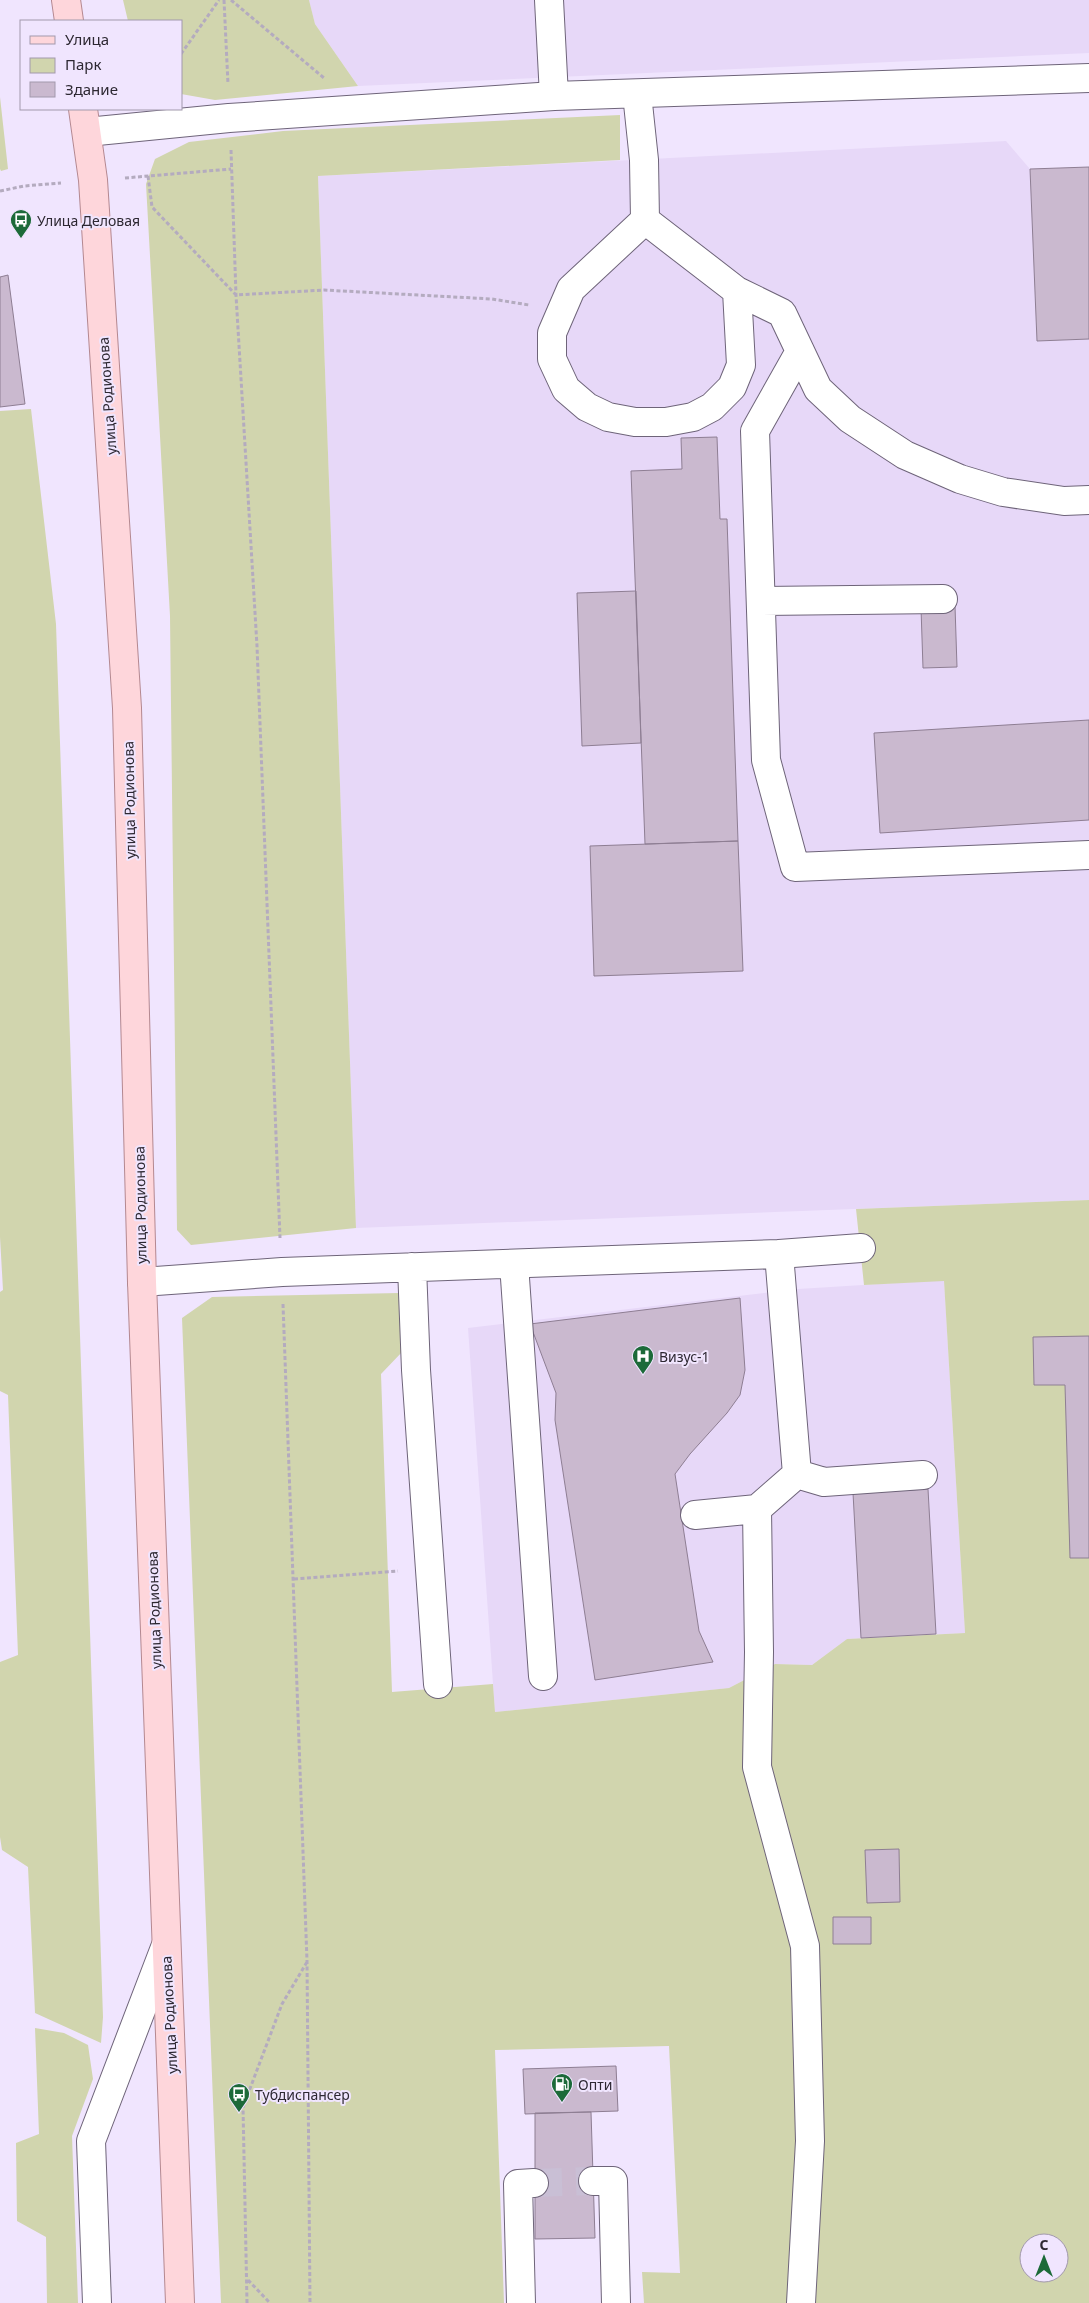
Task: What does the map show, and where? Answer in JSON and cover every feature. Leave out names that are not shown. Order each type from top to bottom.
[{"type":"main road","points":[[66,0],[69,20]]},
{"type":"main road","name":"улица Родионова","points":[[85,121],[93,180],[127,708],[142,1282],[180,2303]]},
{"type":"street","points":[[549,0],[554,96]]},
{"type":"street","points":[[85,121],[230,118],[554,96],[1089,78]]},
{"type":"street","points":[[637,94],[644,160],[645,220],[571,289],[552,333],[552,359],[566,389],[587,407],[608,417],[635,422],[666,422],[693,417],[712,407],[732,387],[741,365],[737,291]]},
{"type":"street","points":[[645,220],[737,291],[782,313],[818,389],[850,419],[905,455],[960,479],[1003,492],[1064,501],[1089,500]]},
{"type":"street","points":[[800,351],[755,431],[766,760],[795,867],[1089,855]]},
{"type":"street","points":[[761,601],[943,599]]},
{"type":"street","points":[[142,1282],[282,1272],[779,1254],[861,1248]]},
{"type":"street","points":[[779,1254],[797,1474]]},
{"type":"street","points":[[514,1264],[543,1676]]},
{"type":"street","points":[[412,1267],[416,1370],[438,1684]]},
{"type":"street","points":[[797,1474],[824,1482],[922,1475]]},
{"type":"street","points":[[696,1515],[757,1509],[797,1474]]},
{"type":"street","points":[[757,1509],[759,1652],[757,1767],[805,1946],[810,2141],[801,2303]]},
{"type":"street","points":[[97,2303],[91,2141],[166,1945]]},
{"type":"street","points":[[593,2181],[613,2180],[616,2303]]},
{"type":"street","points":[[521,2303],[518,2184],[534,2183]]},
{"type":"path","points":[[182,53],[219,0]]},
{"type":"path","points":[[224,0],[236,295],[257,656],[294,1579],[307,1961],[310,2303]]},
{"type":"path","points":[[231,0],[324,78],[351,109]]},
{"type":"path","points":[[148,176],[152,207],[236,295],[324,290],[492,299],[561,311]]},
{"type":"path","points":[[294,1579],[431,1569]]},
{"type":"path","points":[[247,2303],[243,2107],[282,2004],[307,1961]]},
{"type":"path","points":[[247,2279],[270,2303]]},
{"type":"shaded area","points":[[309,0],[1089,0],[1089,53],[358,86],[315,24]]},
{"type":"shaded area","points":[[1006,141],[1030,169],[1037,341],[1089,339],[1089,1200],[356,1228],[318,176]]},
{"type":"shaded area","points":[[944,1280],[965,1633],[847,1639],[812,1665],[775,1664],[729,1688],[495,1712],[468,1328],[798,1289]]},
{"type":"green space","points":[[123,0],[309,0],[315,24],[358,86],[215,100],[182,94],[182,20],[128,20]]},
{"type":"green space","points":[[0,97],[8,169],[1,171],[0,169]]},
{"type":"green space","points":[[620,115],[620,160],[318,176],[356,1228],[191,1245],[177,1230],[170,616],[146,184],[155,159],[189,142],[283,131]]},
{"type":"green space","points":[[31,409],[56,624],[103,2017],[101,2043],[35,2013],[28,1867],[2,1850],[0,1837],[0,1662],[18,1655],[8,1395],[0,1391],[0,1292],[3,1290],[0,1237],[0,411]]},
{"type":"green space","points":[[1089,1200],[1089,2303],[644,2303],[642,2272],[680,2273],[669,2046],[495,2050],[504,2303],[221,2303],[182,1318],[212,1297],[399,1293],[403,1351],[381,1374],[392,1692],[493,1684],[495,1712],[729,1688],[775,1664],[812,1665],[847,1639],[965,1633],[944,1281],[864,1285],[856,1209]]},
{"type":"green space","points":[[35,2028],[64,2033],[88,2045],[93,2079],[72,2136],[78,2303],[47,2303],[46,2237],[17,2221],[16,2143],[39,2134]]},
{"type":"building","points":[[1089,167],[1089,339],[1037,341],[1030,169]]},
{"type":"building","points":[[8,275],[25,404],[0,407],[0,277]]},
{"type":"building","points":[[717,437],[720,519],[727,519],[738,841],[645,844],[631,471],[682,469],[681,438]]},
{"type":"building","points":[[636,591],[641,743],[582,746],[577,593]]},
{"type":"building","points":[[955,606],[957,667],[923,668],[921,608]]},
{"type":"building","points":[[1089,720],[1089,820],[880,833],[874,733]]},
{"type":"building","points":[[738,841],[743,971],[594,976],[590,846]]},
{"type":"building","points":[[740,1298],[745,1370],[740,1395],[675,1474],[699,1631],[713,1662],[595,1680],[555,1420],[556,1393],[530,1324]]},
{"type":"building","points":[[1089,1336],[1089,1558],[1070,1558],[1065,1385],[1034,1385],[1033,1337]]},
{"type":"building","points":[[928,1489],[936,1634],[861,1638],[853,1493]]},
{"type":"building","points":[[899,1849],[900,1902],[867,1903],[865,1850]]},
{"type":"building","points":[[833,1917],[871,1917],[871,1944],[833,1944]]},
{"type":"building","points":[[616,2066],[618,2111],[525,2114],[523,2069]]},
{"type":"building","points":[[591,2112],[595,2238],[535,2239],[535,2113]]},
{"type":"tunnel","points":[[534,2183],[593,2181]]},
{"type":"place","name":"Улица Деловая","points":[[21,239]]},
{"type":"place","name":"Визус-1","points":[[643,1375]]},
{"type":"place","name":"Опти","points":[[562,2103]]},
{"type":"place","name":"Тубдиспансер","points":[[239,2113]]}]
